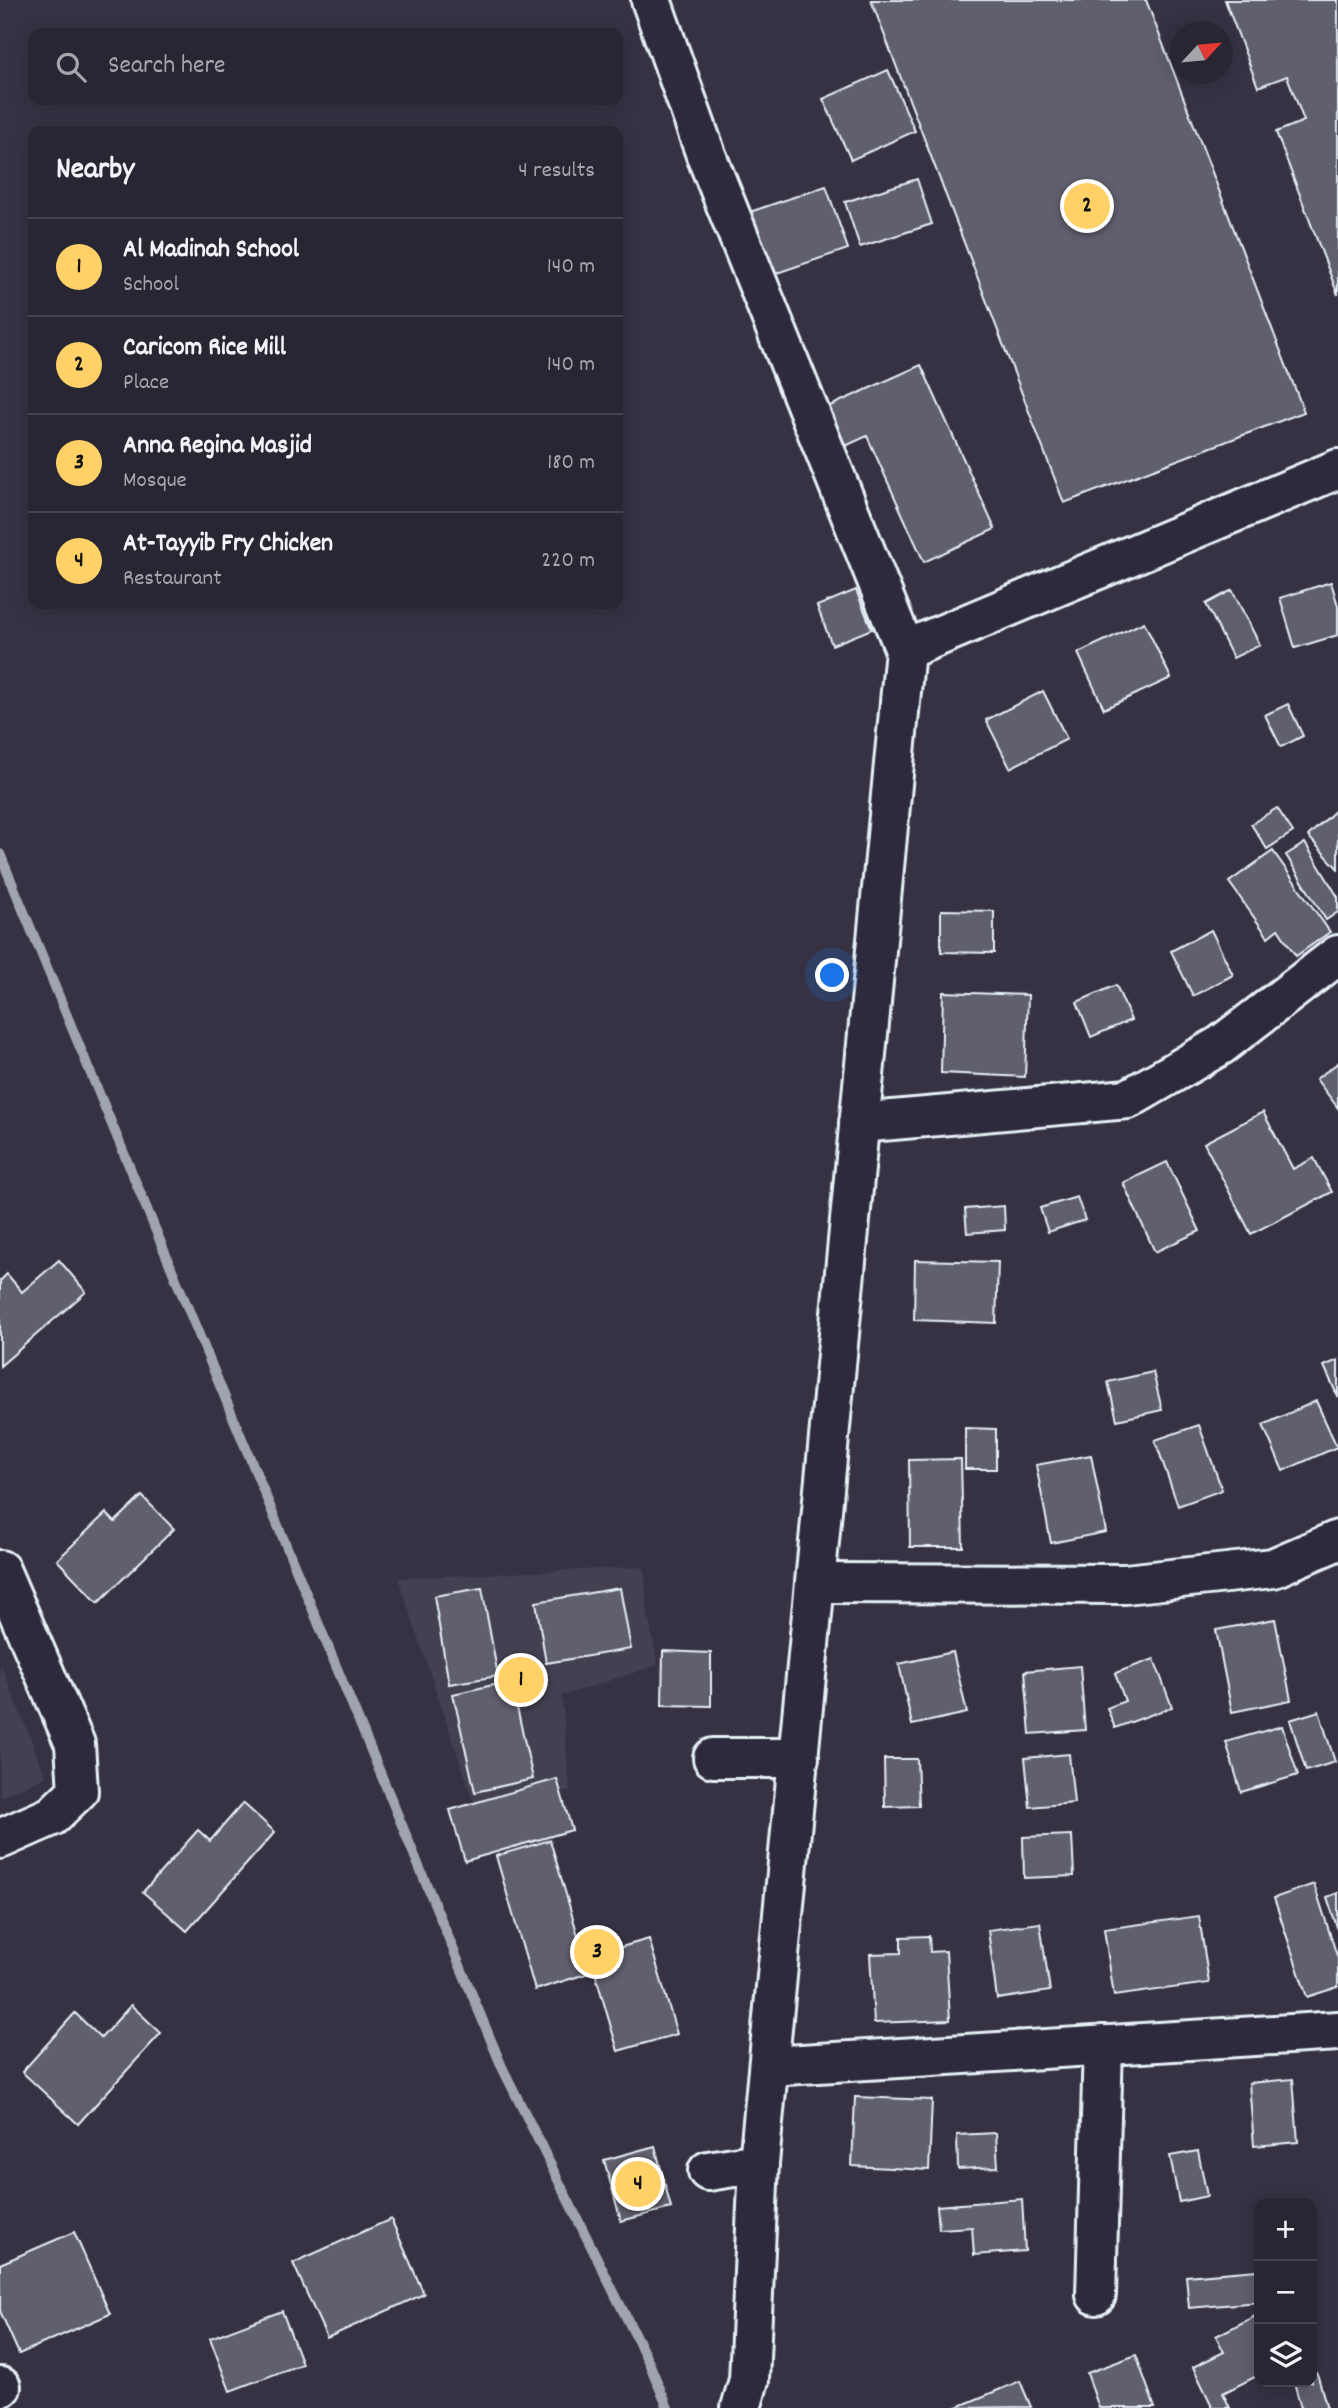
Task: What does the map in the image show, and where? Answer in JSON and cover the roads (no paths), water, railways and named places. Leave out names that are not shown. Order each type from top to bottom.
[{"type":"street","points":[[651,0],[706,155],[905,650],[759,2163],[749,2381],[741,2408]]},
{"type":"street","points":[[905,650],[1338,469]]},
{"type":"street","points":[[859,1123],[1128,1099],[1221,1045],[1338,955]]},
{"type":"street","points":[[816,1583],[1125,1584],[1273,1568],[1338,1540]]},
{"type":"street","points":[[0,1570],[75,1744],[78,1791],[52,1816],[0,1839]]},
{"type":"street","points":[[713,1758],[799,1758]]},
{"type":"street","points":[[769,2066],[1338,2031]]},
{"type":"street","points":[[1096,2295],[1103,2045]]},
{"type":"street","points":[[708,2171],[759,2163]]},
{"type":"waterway","points":[[0,854],[502,2067],[650,2365],[668,2408]]},
{"type":"place","name":"Caricom Rice Mill","points":[[1087,206]]},
{"type":"place","name":"Al Madinah School","points":[[521,1680]]},
{"type":"place","name":"Anna Regina Masjid","points":[[597,1952]]},
{"type":"place","name":"At-Tayyib Fry Chicken","points":[[638,2184]]}]
